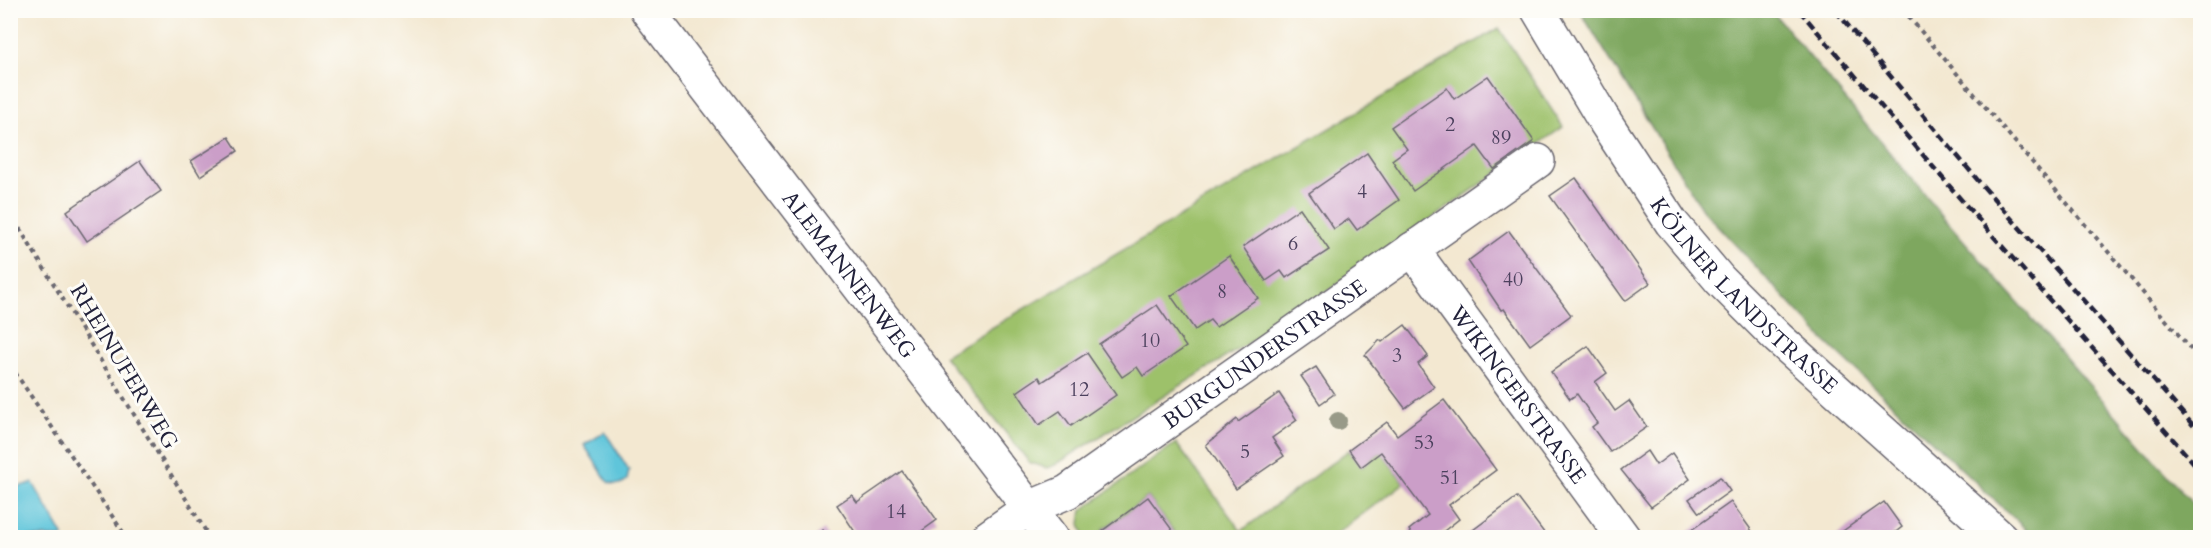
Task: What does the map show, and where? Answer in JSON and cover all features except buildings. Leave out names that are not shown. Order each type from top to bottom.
[{"type":"street","name":"ALEMANNENWEG","points":[[647,10],[1052,537]]},
{"type":"street","name":"KÖLNER LANDSTRASSE","points":[[1538,10],[1602,117],[1671,222],[1720,280],[1778,338],[2001,537]]},
{"type":"street","name":"BURGUNDERSTRASSE","points":[[987,537],[1029,508],[1067,492],[1538,161]]},
{"type":"street","name":"WIKINGERSTRASSE","points":[[1412,249],[1624,537]]},
{"type":"path","points":[[1903,10],[2200,360]]},
{"type":"path","name":"RHEINUFERWEG","points":[[10,213],[210,537]]},
{"type":"path","points":[[10,365],[127,537]]},
{"type":"green space","points":[[1580,11],[1772,11],[1945,219],[2200,512],[2200,537],[2034,537],[1825,341],[1702,209]]},
{"type":"green space","points":[[1499,28],[1563,127],[1308,305],[1055,465],[1047,468],[1030,463],[944,356]]},
{"type":"green space","points":[[1176,443],[1241,531],[1349,450],[1362,467],[1381,452],[1404,483],[1332,537],[1178,537],[1148,497],[1102,530],[1107,537],[1085,537],[1080,524],[1082,510]]},
{"type":"water","points":[[605,432],[629,470],[627,480],[620,484],[608,482],[584,445]]},
{"type":"water","points":[[33,483],[64,537],[11,537],[11,488]]},
{"type":"railway","points":[[1799,10],[1964,203],[2200,470]]},
{"type":"railway","points":[[1835,10],[1981,184],[2200,433]]}]
